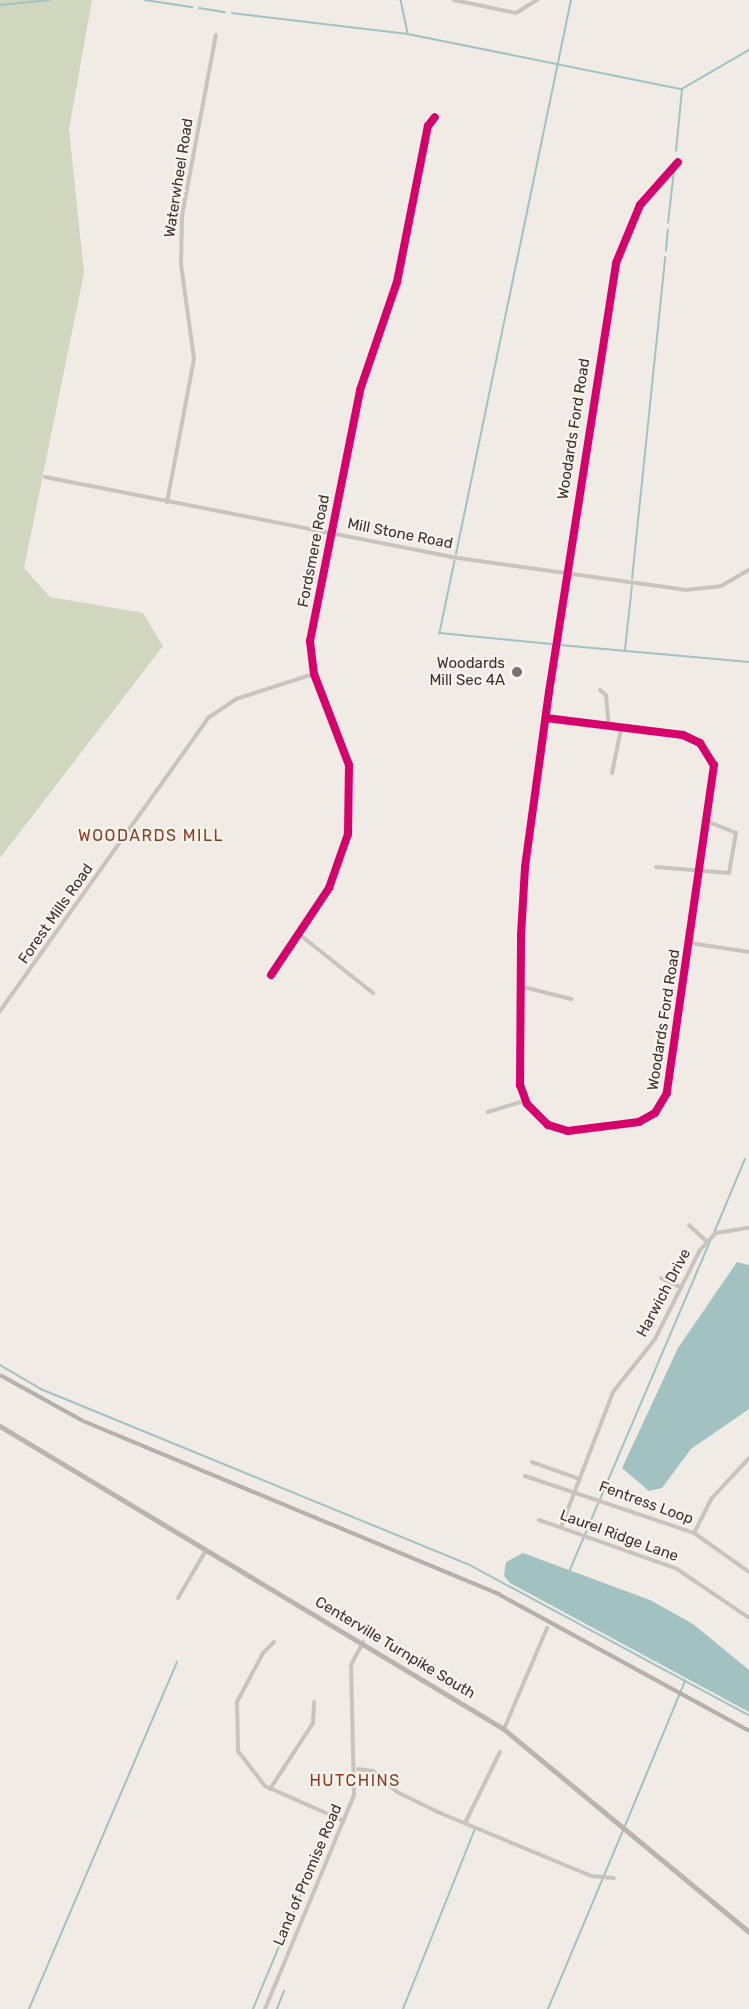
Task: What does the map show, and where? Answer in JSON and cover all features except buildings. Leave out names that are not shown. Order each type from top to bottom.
[{"type":"main road","name":"Centerville Turnpike South","points":[[0,1426],[363,1642],[504,1729],[749,1932]]},
{"type":"street","points":[[454,0],[516,13],[537,0]]},
{"type":"street","name":"Waterwheel Road","points":[[167,502],[194,358],[181,223],[216,35]]},
{"type":"street","name":"Fordsmere Road","points":[[271,975],[336,874],[352,807],[344,741],[314,674],[310,641],[360,390],[398,282],[428,126],[435,117]]},
{"type":"street","name":"Woodards Ford Road","points":[[546,718],[683,735],[704,747],[716,776],[667,1093],[655,1113],[633,1124],[568,1131],[540,1120],[525,1101],[519,986],[525,867],[546,718],[567,573],[618,254],[640,205],[678,162]]},
{"type":"street","name":"Mill Stone Road","points":[[45,477],[331,533],[567,573],[699,590],[725,584],[749,570]]},
{"type":"street","name":"Forest Mills Road","points":[[0,1011],[208,718],[238,698],[314,674]]},
{"type":"street","points":[[600,690],[606,695],[609,727]]},
{"type":"street","points":[[612,773],[621,729]]},
{"type":"street","points":[[656,867],[679,865],[701,873],[729,873],[737,844],[730,828],[709,822]]},
{"type":"street","points":[[299,934],[374,993]]},
{"type":"street","points":[[690,943],[749,952]]},
{"type":"street","points":[[519,986],[571,999]]},
{"type":"street","points":[[488,1112],[525,1101]]},
{"type":"street","points":[[689,1225],[706,1241]]},
{"type":"street","name":"Harwich Drive","points":[[561,1527],[613,1392],[655,1339],[680,1287],[706,1241],[723,1230],[749,1228]]},
{"type":"street","points":[[661,1278],[680,1287]]},
{"type":"street","points":[[694,1533],[712,1498],[749,1458]]},
{"type":"street","points":[[532,1462],[578,1478]]},
{"type":"street","name":"Fentress Loop","points":[[525,1476],[694,1533],[749,1572]]},
{"type":"street","name":"Laurel Ridge Lane","points":[[539,1520],[677,1569],[749,1618]]},
{"type":"street","points":[[178,1598],[207,1549]]},
{"type":"street","points":[[504,1729],[547,1628]]},
{"type":"street","points":[[274,1642],[242,1688],[233,1724],[243,1762],[270,1789],[344,1821]]},
{"type":"street","name":"Land of Promise Road","points":[[265,2009],[344,1821],[358,1769],[351,1665],[363,1642]]},
{"type":"street","points":[[270,1789],[313,1723],[314,1702]]},
{"type":"street","points":[[465,1823],[500,1752]]},
{"type":"street","points":[[358,1769],[373,1771],[406,1797],[465,1823],[602,1880],[614,1878]]},
{"type":"green space","points":[[0,0],[92,0],[69,129],[84,273],[24,568],[50,597],[143,613],[163,646],[0,858]]},
{"type":"water","points":[[737,1262],[749,1265],[749,1409],[691,1449],[662,1488],[649,1491],[622,1468],[678,1348]]},
{"type":"water","points":[[523,1553],[650,1600],[693,1624],[749,1670],[749,1712],[510,1583],[504,1576],[506,1562]]},
{"type":"waterway","points":[[0,5],[50,0]]},
{"type":"waterway","points":[[145,0],[192,7]]},
{"type":"waterway","points":[[401,0],[408,33]]},
{"type":"waterway","points":[[456,554],[571,0]]},
{"type":"waterway","points":[[199,8],[225,12]]},
{"type":"waterway","points":[[232,13],[408,34],[682,89],[749,50]]},
{"type":"waterway","points":[[676,151],[682,90]]},
{"type":"waterway","points":[[668,223],[674,170]]},
{"type":"waterway","points":[[666,251],[668,230]]},
{"type":"waterway","points":[[632,579],[665,258]]},
{"type":"waterway","points":[[455,561],[440,633],[553,644]]},
{"type":"waterway","points":[[625,650],[632,586]]},
{"type":"waterway","points":[[560,645],[749,662]]},
{"type":"waterway","points":[[714,1233],[745,1159]]},
{"type":"waterway","points":[[569,1572],[710,1242]]},
{"type":"waterway","points":[[0,1365],[41,1389],[468,1564],[749,1715]]},
{"type":"waterway","points":[[29,2009],[177,1662]]},
{"type":"waterway","points":[[625,1826],[685,1681]]},
{"type":"waterway","points":[[403,2009],[475,1829]]},
{"type":"waterway","points":[[548,2009],[623,1831]]},
{"type":"waterway","points":[[253,2009],[308,1877]]},
{"type":"waterway","points":[[277,2009],[284,1991]]},
{"type":"railway","points":[[0,1375],[83,1421],[500,1595],[749,1731]]},
{"type":"cycle path","points":[[271,975],[329,888],[348,834],[349,765],[314,674],[310,641],[360,390],[397,282],[428,126],[435,117]]},
{"type":"cycle path","points":[[546,718],[683,735],[700,743],[714,765],[667,1093],[655,1113],[639,1122],[568,1131],[548,1125],[527,1104],[520,1085],[521,935],[525,867],[549,692],[616,263],[640,205],[678,162]]},
{"type":"place","name":"Woodards Mill Sec 4A","points":[[517,672]]},
{"type":"district","name":"WOODARDS MILL","points":[[151,836]]},
{"type":"district","name":"HUTCHINS","points":[[355,1781]]}]
